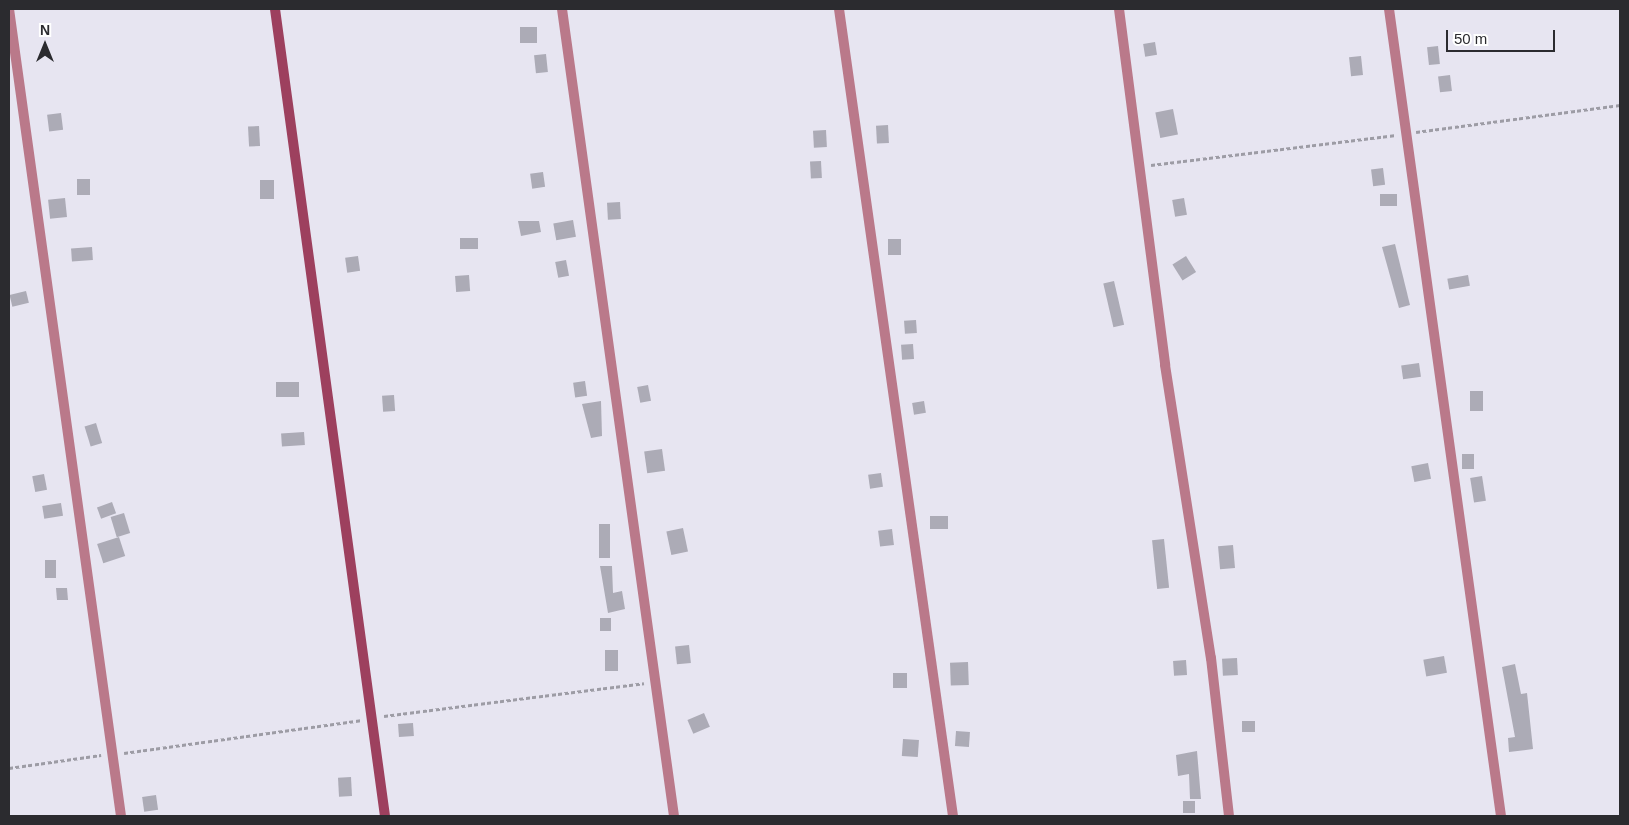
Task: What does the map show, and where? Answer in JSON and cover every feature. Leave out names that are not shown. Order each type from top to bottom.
[{"type":"street","points":[[9,9],[121,816]]},
{"type":"street","points":[[275,9],[386,816]]},
{"type":"street","points":[[562,9],[674,816]]},
{"type":"street","points":[[839,9],[953,816]]},
{"type":"street","points":[[1120,9],[1140,166],[1211,658],[1229,816]]},
{"type":"street","points":[[1389,9],[1501,816]]},
{"type":"path","points":[[1140,166],[1620,106]]},
{"type":"path","points":[[9,768],[372,718],[656,682]]},
{"type":"building","points":[[520,27],[537,27],[537,43],[520,43]]},
{"type":"building","points":[[1155,42],[1157,55],[1145,57],[1143,44]]},
{"type":"building","points":[[1438,46],[1440,64],[1429,65],[1427,47]]},
{"type":"building","points":[[546,54],[548,72],[536,73],[534,55]]},
{"type":"building","points":[[1361,56],[1363,75],[1351,76],[1349,57]]},
{"type":"building","points":[[1450,75],[1452,91],[1440,92],[1438,76]]},
{"type":"building","points":[[1173,109],[1178,135],[1160,138],[1155,112]]},
{"type":"building","points":[[61,113],[63,130],[49,132],[47,115]]},
{"type":"building","points":[[888,125],[889,143],[877,144],[876,126]]},
{"type":"building","points":[[259,126],[260,146],[249,147],[248,127]]},
{"type":"building","points":[[826,130],[827,147],[814,148],[813,131]]},
{"type":"building","points":[[821,161],[822,178],[811,179],[810,162]]},
{"type":"building","points":[[1383,168],[1385,185],[1373,186],[1371,169]]},
{"type":"building","points":[[543,172],[545,187],[532,189],[530,174]]},
{"type":"building","points":[[77,179],[90,179],[90,195],[77,195]]},
{"type":"building","points":[[260,180],[274,180],[274,199],[260,199]]},
{"type":"building","points":[[1380,194],[1397,194],[1397,206],[1380,206]]},
{"type":"building","points":[[65,198],[67,217],[50,219],[48,200]]},
{"type":"building","points":[[1184,198],[1187,215],[1175,217],[1172,200]]},
{"type":"building","points":[[620,202],[621,219],[608,220],[607,203]]},
{"type":"building","points":[[573,220],[576,237],[556,240],[553,223]]},
{"type":"building","points":[[518,221],[539,221],[541,232],[521,236]]},
{"type":"building","points":[[460,238],[478,238],[478,249],[460,249]]},
{"type":"building","points":[[888,239],[901,239],[901,255],[888,255]]},
{"type":"building","points":[[1395,244],[1410,305],[1399,308],[1382,247]]},
{"type":"building","points":[[92,247],[93,260],[72,261],[71,248]]},
{"type":"building","points":[[358,256],[360,271],[347,273],[345,258]]},
{"type":"building","points":[[1186,256],[1196,272],[1182,281],[1172,264]]},
{"type":"building","points":[[566,260],[569,276],[558,278],[555,262]]},
{"type":"building","points":[[469,275],[470,291],[456,292],[455,276]]},
{"type":"building","points":[[1468,275],[1470,286],[1449,289],[1447,279]]},
{"type":"building","points":[[1114,281],[1124,325],[1113,327],[1103,283]]},
{"type":"building","points":[[26,291],[29,303],[12,307],[10,295]]},
{"type":"building","points":[[916,320],[917,333],[905,334],[904,321]]},
{"type":"building","points":[[913,344],[914,359],[902,360],[901,345]]},
{"type":"building","points":[[1419,363],[1421,377],[1403,379],[1401,366]]},
{"type":"building","points":[[585,381],[587,396],[575,398],[573,383]]},
{"type":"building","points":[[276,382],[299,382],[299,397],[276,397]]},
{"type":"building","points":[[648,385],[651,401],[640,403],[637,387]]},
{"type":"building","points":[[1470,391],[1483,391],[1483,411],[1470,411]]},
{"type":"building","points":[[394,395],[395,411],[383,412],[382,396]]},
{"type":"building","points":[[601,401],[602,436],[591,438],[582,404]]},
{"type":"building","points":[[924,401],[926,413],[914,415],[912,403]]},
{"type":"building","points":[[96,423],[102,443],[91,447],[85,427]]},
{"type":"building","points":[[304,432],[305,445],[282,447],[281,434]]},
{"type":"building","points":[[662,449],[665,471],[647,473],[644,452]]},
{"type":"building","points":[[1462,454],[1474,454],[1474,469],[1462,469]]},
{"type":"building","points":[[1428,463],[1431,479],[1414,482],[1411,466]]},
{"type":"building","points":[[881,473],[883,487],[870,489],[868,475]]},
{"type":"building","points":[[44,474],[47,490],[35,492],[32,476]]},
{"type":"building","points":[[1482,476],[1486,501],[1474,503],[1470,478]]},
{"type":"building","points":[[112,502],[116,513],[101,519],[97,507]]},
{"type":"building","points":[[61,503],[63,516],[44,519],[42,506]]},
{"type":"building","points":[[124,513],[130,533],[117,537],[111,517]]},
{"type":"building","points":[[930,516],[948,516],[948,529],[930,529]]},
{"type":"building","points":[[599,524],[610,524],[610,558],[599,558]]},
{"type":"building","points":[[683,528],[688,551],[671,555],[666,532]]},
{"type":"building","points":[[892,529],[894,545],[880,547],[878,531]]},
{"type":"building","points":[[119,537],[125,556],[103,563],[97,544]]},
{"type":"building","points":[[1164,539],[1169,588],[1157,589],[1152,540]]},
{"type":"building","points":[[1233,545],[1235,568],[1220,569],[1218,546]]},
{"type":"building","points":[[45,560],[56,560],[56,578],[45,578]]},
{"type":"building","points":[[600,566],[612,566],[613,593],[622,591],[625,609],[608,613]]},
{"type":"building","points":[[56,588],[67,588],[68,600],[57,600]]},
{"type":"building","points":[[600,618],[611,618],[611,631],[600,631]]},
{"type":"building","points":[[689,645],[691,663],[677,664],[675,646]]},
{"type":"building","points":[[605,650],[618,650],[618,671],[605,671]]},
{"type":"building","points":[[1444,656],[1447,673],[1426,676],[1423,660]]},
{"type":"building","points":[[1237,658],[1238,675],[1223,676],[1222,659]]},
{"type":"building","points":[[1186,660],[1187,675],[1174,676],[1173,661]]},
{"type":"building","points":[[968,662],[969,685],[951,686],[950,663]]},
{"type":"building","points":[[1515,664],[1521,694],[1527,693],[1533,749],[1509,752],[1508,738],[1515,737],[1502,667]]},
{"type":"building","points":[[893,673],[907,673],[907,688],[893,688]]},
{"type":"building","points":[[704,713],[710,727],[693,734],[687,720]]},
{"type":"building","points":[[1242,721],[1255,721],[1255,732],[1242,732]]},
{"type":"building","points":[[413,723],[414,736],[399,737],[398,724]]},
{"type":"building","points":[[956,731],[970,732],[969,747],[955,746]]},
{"type":"building","points":[[903,739],[919,740],[918,757],[902,756]]},
{"type":"building","points":[[1197,751],[1201,799],[1190,799],[1189,774],[1178,776],[1176,755]]},
{"type":"building","points":[[351,777],[352,796],[339,797],[338,778]]},
{"type":"building","points":[[156,795],[158,810],[144,812],[142,797]]},
{"type":"building","points":[[1183,801],[1195,801],[1195,813],[1183,813]]}]
